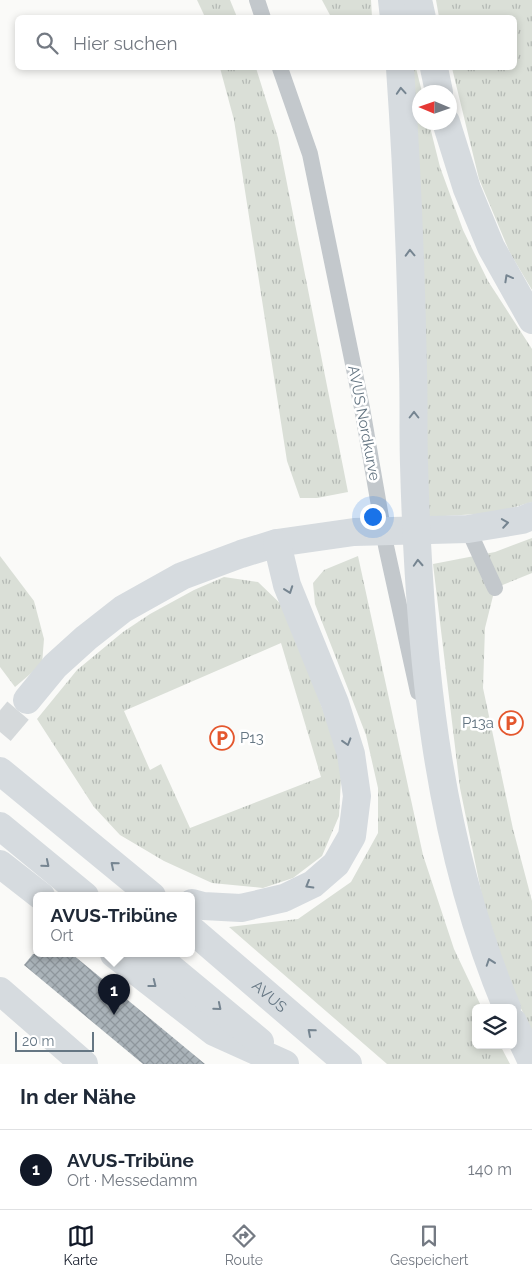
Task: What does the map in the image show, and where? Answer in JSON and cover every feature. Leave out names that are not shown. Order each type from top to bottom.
[{"type":"main road","points":[[392,0],[394,15]]},
{"type":"main road","points":[[418,0],[421,15]]},
{"type":"main road","points":[[400,70],[407,159],[413,371],[414,464],[411,612],[442,781],[466,890],[505,1004]]},
{"type":"main road","points":[[434,70],[438,85]]},
{"type":"main road","points":[[449,130],[467,189],[491,247],[532,320]]},
{"type":"main road","points":[[26,700],[55,666],[86,638],[123,609],[182,576],[241,554],[277,543],[354,532],[455,529],[522,520],[532,516]]},
{"type":"main road","points":[[195,904],[241,908],[284,898],[313,884],[336,864],[352,836],[357,796],[351,754],[335,703],[287,585],[277,543]]},
{"type":"main road","points":[[0,771],[151,892]]},
{"type":"main road","points":[[0,826],[80,892]]},
{"type":"main road","points":[[0,864],[36,892]]},
{"type":"main road","name":"AVUS","points":[[195,933],[348,1064]]},
{"type":"main road","points":[[118,957],[214,1032],[286,1064]]},
{"type":"main road","points":[[158,957],[286,1064]]},
{"type":"main road","points":[[0,991],[84,1064]]},
{"type":"main road","points":[[517,1030],[532,1062]]},
{"type":"lane","points":[[257,0],[262,15]]},
{"type":"lane","name":"AVUS Nordkurve","points":[[281,70],[310,154],[362,408],[386,546],[411,612]]},
{"type":"lane","points":[[455,529],[495,588]]},
{"type":"green space","points":[[197,0],[230,0],[236,15],[204,15]]},
{"type":"green space","points":[[322,0],[371,0],[372,15],[330,15]]},
{"type":"green space","points":[[436,0],[532,0],[532,290],[510,253],[479,179],[452,70],[517,70],[517,15],[439,15]]},
{"type":"green space","points":[[221,70],[257,70],[278,138],[348,492],[317,498],[300,498],[287,461],[234,120]]},
{"type":"green space","points":[[413,70],[416,70],[420,85],[414,85]]},
{"type":"green space","points":[[415,130],[431,130],[440,167],[463,230],[488,281],[532,349],[532,502],[494,513],[429,517]]},
{"type":"green space","points":[[532,538],[532,573],[495,588],[485,628],[483,688],[513,829],[532,901],[532,1031],[512,990],[483,901],[460,788],[433,564],[495,552]]},
{"type":"green space","points":[[0,556],[34,601],[44,639],[42,664],[15,687],[0,667]]},
{"type":"green space","points":[[358,556],[423,855],[454,949],[480,1004],[472,1004],[472,1049],[502,1049],[510,1064],[387,1064],[229,927],[298,919],[351,882],[378,833],[378,788],[366,735],[315,604],[313,583],[324,570]]},
{"type":"green space","points":[[224,577],[258,582],[285,608],[342,761],[339,816],[322,856],[293,878],[263,888],[212,883],[164,861],[120,835],[94,807],[37,719],[77,670],[123,632],[150,614],[194,590]],"holes":[[[281,643],[321,777],[190,828],[161,764],[150,770],[124,711]]]},
{"type":"building","points":[[33,954],[33,957],[76,957],[205,1064],[143,1064],[24,965]]},
{"type":"tunnel","points":[[0,732],[27,700]]},
{"type":"place","name":"P13a","points":[[511,723]]},
{"type":"place","name":"P13","points":[[222,738]]},
{"type":"place","name":"AVUS-Tribüne","points":[[114,1015]]}]
